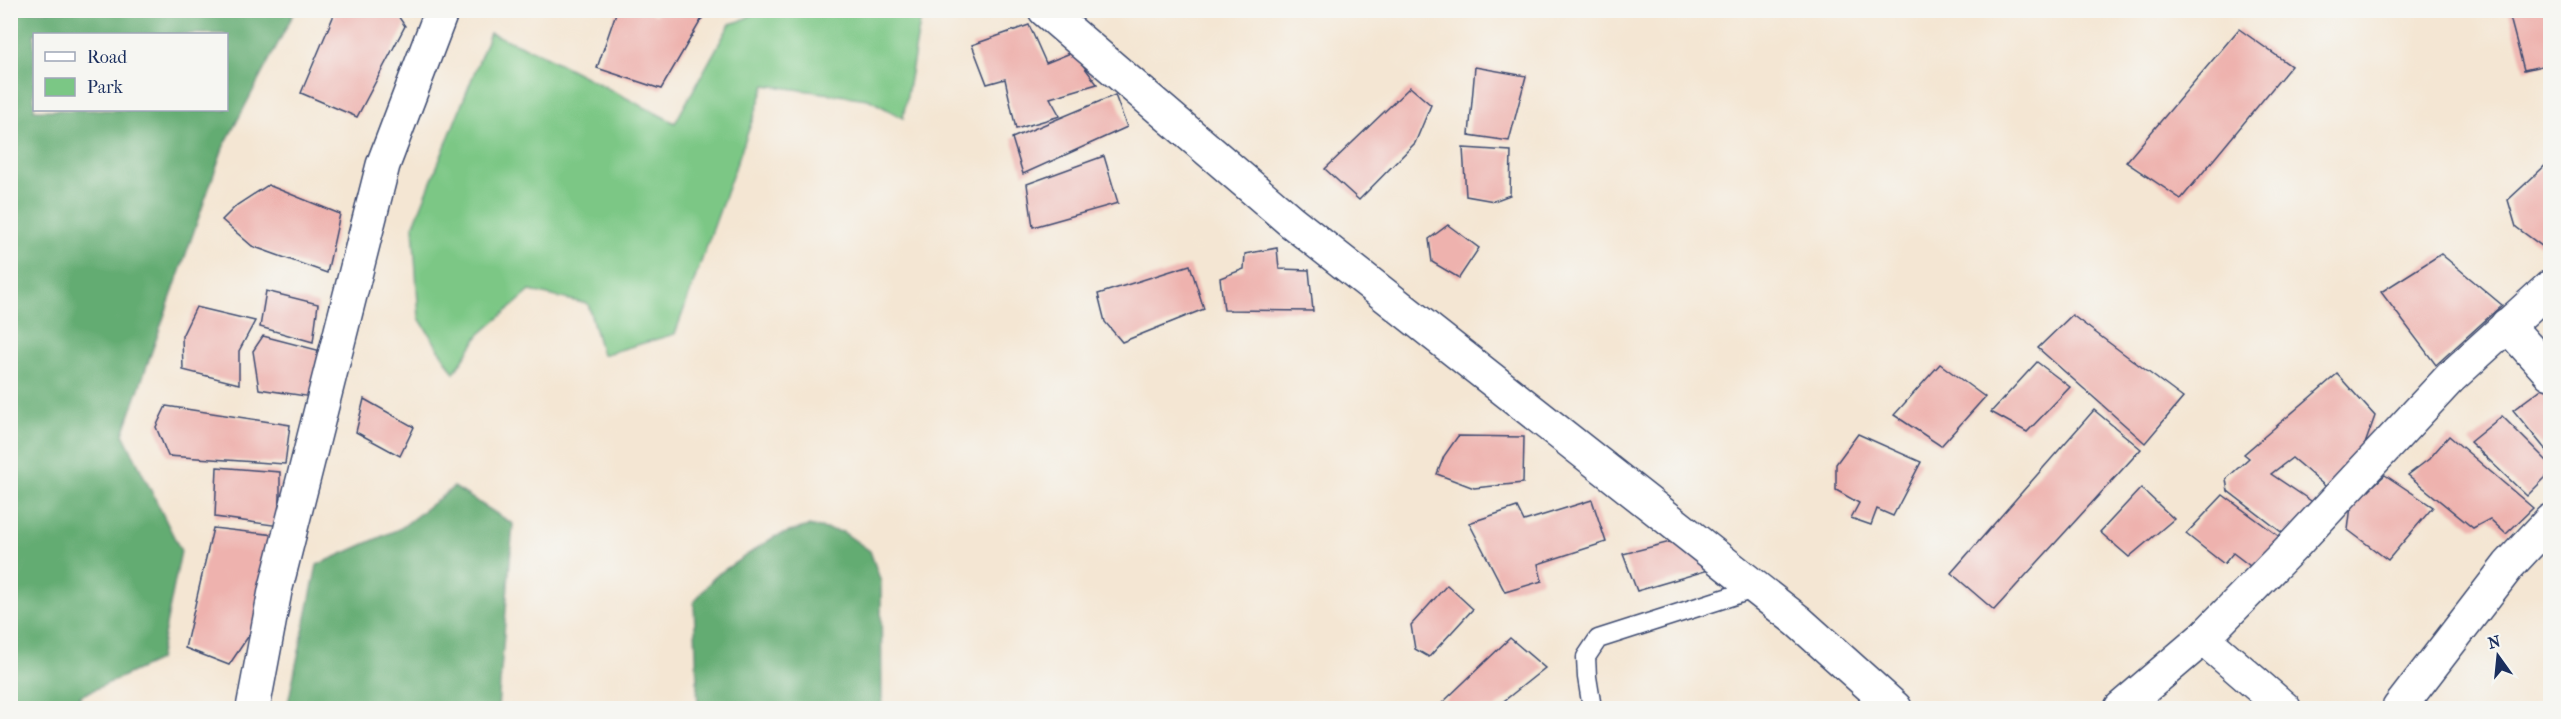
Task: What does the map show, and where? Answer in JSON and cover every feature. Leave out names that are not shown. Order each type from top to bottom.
[{"type":"street","points":[[253,708],[275,591],[383,165],[442,10]]},
{"type":"street","points":[[1045,10],[1292,222],[1754,589],[1798,621],[1894,708]]},
{"type":"street","points":[[2121,708],[2203,638],[2296,543],[2450,378],[2550,287]]},
{"type":"street","points":[[2507,325],[2550,373]]},
{"type":"street","points":[[2399,708],[2509,565],[2550,521]]},
{"type":"street","points":[[2203,638],[2284,708]]},
{"type":"lane","points":[[1592,708],[1586,657],[1598,639],[1754,589]]},
{"type":"green space","points":[[10,11],[295,11],[223,148],[123,434],[181,551],[159,660],[80,696],[81,708],[11,708]]},
{"type":"green space","points":[[759,11],[922,11],[903,118],[868,99],[765,85],[675,334],[602,355],[588,304],[530,291],[479,335],[454,373],[419,318],[413,227],[490,33],[541,54],[675,123],[730,24]]},
{"type":"green space","points":[[454,487],[513,524],[498,708],[287,708],[317,565],[401,528]]},
{"type":"green space","points":[[808,526],[843,532],[870,551],[881,582],[882,708],[698,708],[694,602],[715,576],[774,537]]},
{"type":"building","points":[[336,10],[394,10],[405,26],[357,117],[301,93]]},
{"type":"building","points":[[617,10],[641,10],[656,15],[658,10],[707,10],[661,89],[597,68]]},
{"type":"building","points":[[2508,10],[2550,10],[2550,64],[2524,70]]},
{"type":"building","points":[[1029,25],[1046,63],[1073,52],[1097,84],[1050,98],[1060,116],[1016,129],[1005,79],[987,84],[972,45]]},
{"type":"building","points":[[2239,29],[2291,66],[2181,199],[2126,162]]},
{"type":"building","points":[[1475,67],[1526,76],[1509,141],[1469,135]]},
{"type":"building","points":[[1410,87],[1431,105],[1415,143],[1359,200],[1325,169]]},
{"type":"building","points":[[1115,95],[1127,127],[1023,174],[1012,138]]},
{"type":"building","points":[[1463,148],[1511,151],[1510,195],[1494,201],[1466,196]]},
{"type":"building","points":[[1104,156],[1118,203],[1033,227],[1027,184]]},
{"type":"building","points":[[2550,161],[2550,252],[2516,227],[2508,200]]},
{"type":"building","points":[[268,185],[340,214],[327,273],[252,246],[222,220],[237,205]]},
{"type":"building","points":[[1448,225],[1479,248],[1459,278],[1432,262],[1429,239]]},
{"type":"building","points":[[1277,248],[1279,269],[1309,270],[1313,311],[1224,310],[1220,278],[1244,269],[1245,254]]},
{"type":"building","points":[[2441,254],[2502,305],[2436,365],[2381,292]]},
{"type":"building","points":[[1190,265],[1204,309],[1122,342],[1105,322],[1098,294]]},
{"type":"building","points":[[266,291],[318,304],[313,342],[260,327]]},
{"type":"building","points":[[196,307],[255,321],[239,351],[239,384],[183,370],[182,336]]},
{"type":"building","points":[[2072,315],[2183,398],[2145,443],[2038,348]]},
{"type":"building","points":[[263,336],[321,351],[312,397],[259,389],[253,351]]},
{"type":"building","points":[[2037,362],[2070,387],[2027,432],[1991,412]]},
{"type":"building","points":[[1940,364],[1985,397],[1941,446],[1894,415]]},
{"type":"building","points":[[2337,374],[2375,416],[2360,458],[2331,491],[2292,458],[2271,474],[2320,507],[2289,538],[2228,491],[2226,479],[2249,458],[2244,454]]},
{"type":"building","points":[[2548,384],[2550,387],[2550,455],[2513,410]]},
{"type":"building","points":[[364,399],[414,427],[400,456],[356,432]]},
{"type":"building","points":[[166,406],[290,425],[285,464],[168,456],[156,427]]},
{"type":"building","points":[[2094,410],[2141,449],[1994,610],[1951,573]]},
{"type":"building","points":[[2502,416],[2550,464],[2550,473],[2527,496],[2470,442]]},
{"type":"building","points":[[1858,434],[1921,462],[1893,516],[1877,509],[1871,525],[1851,518],[1859,503],[1836,490],[1836,464]]},
{"type":"building","points":[[1458,436],[1524,437],[1523,483],[1474,488],[1437,474],[1444,456]]},
{"type":"building","points":[[2449,436],[2533,508],[2506,534],[2490,519],[2473,528],[2408,475],[2429,459]]},
{"type":"building","points":[[217,467],[280,472],[280,526],[215,517]]},
{"type":"building","points":[[2385,475],[2433,507],[2388,560],[2348,530],[2351,506]]},
{"type":"building","points":[[2141,488],[2174,519],[2129,557],[2100,532]]},
{"type":"building","points":[[2223,495],[2284,540],[2254,569],[2233,553],[2224,564],[2186,534]]},
{"type":"building","points":[[1592,500],[1606,542],[1538,564],[1542,581],[1505,592],[1469,523],[1517,507],[1524,521]]},
{"type":"building","points":[[213,528],[275,535],[256,625],[229,665],[185,648]]},
{"type":"building","points":[[1678,540],[1712,569],[1637,591],[1623,554]]},
{"type":"building","points":[[1447,585],[1473,609],[1429,657],[1415,649],[1411,625]]},
{"type":"building","points":[[1510,638],[1545,668],[1495,708],[1441,708],[1439,706]]}]
